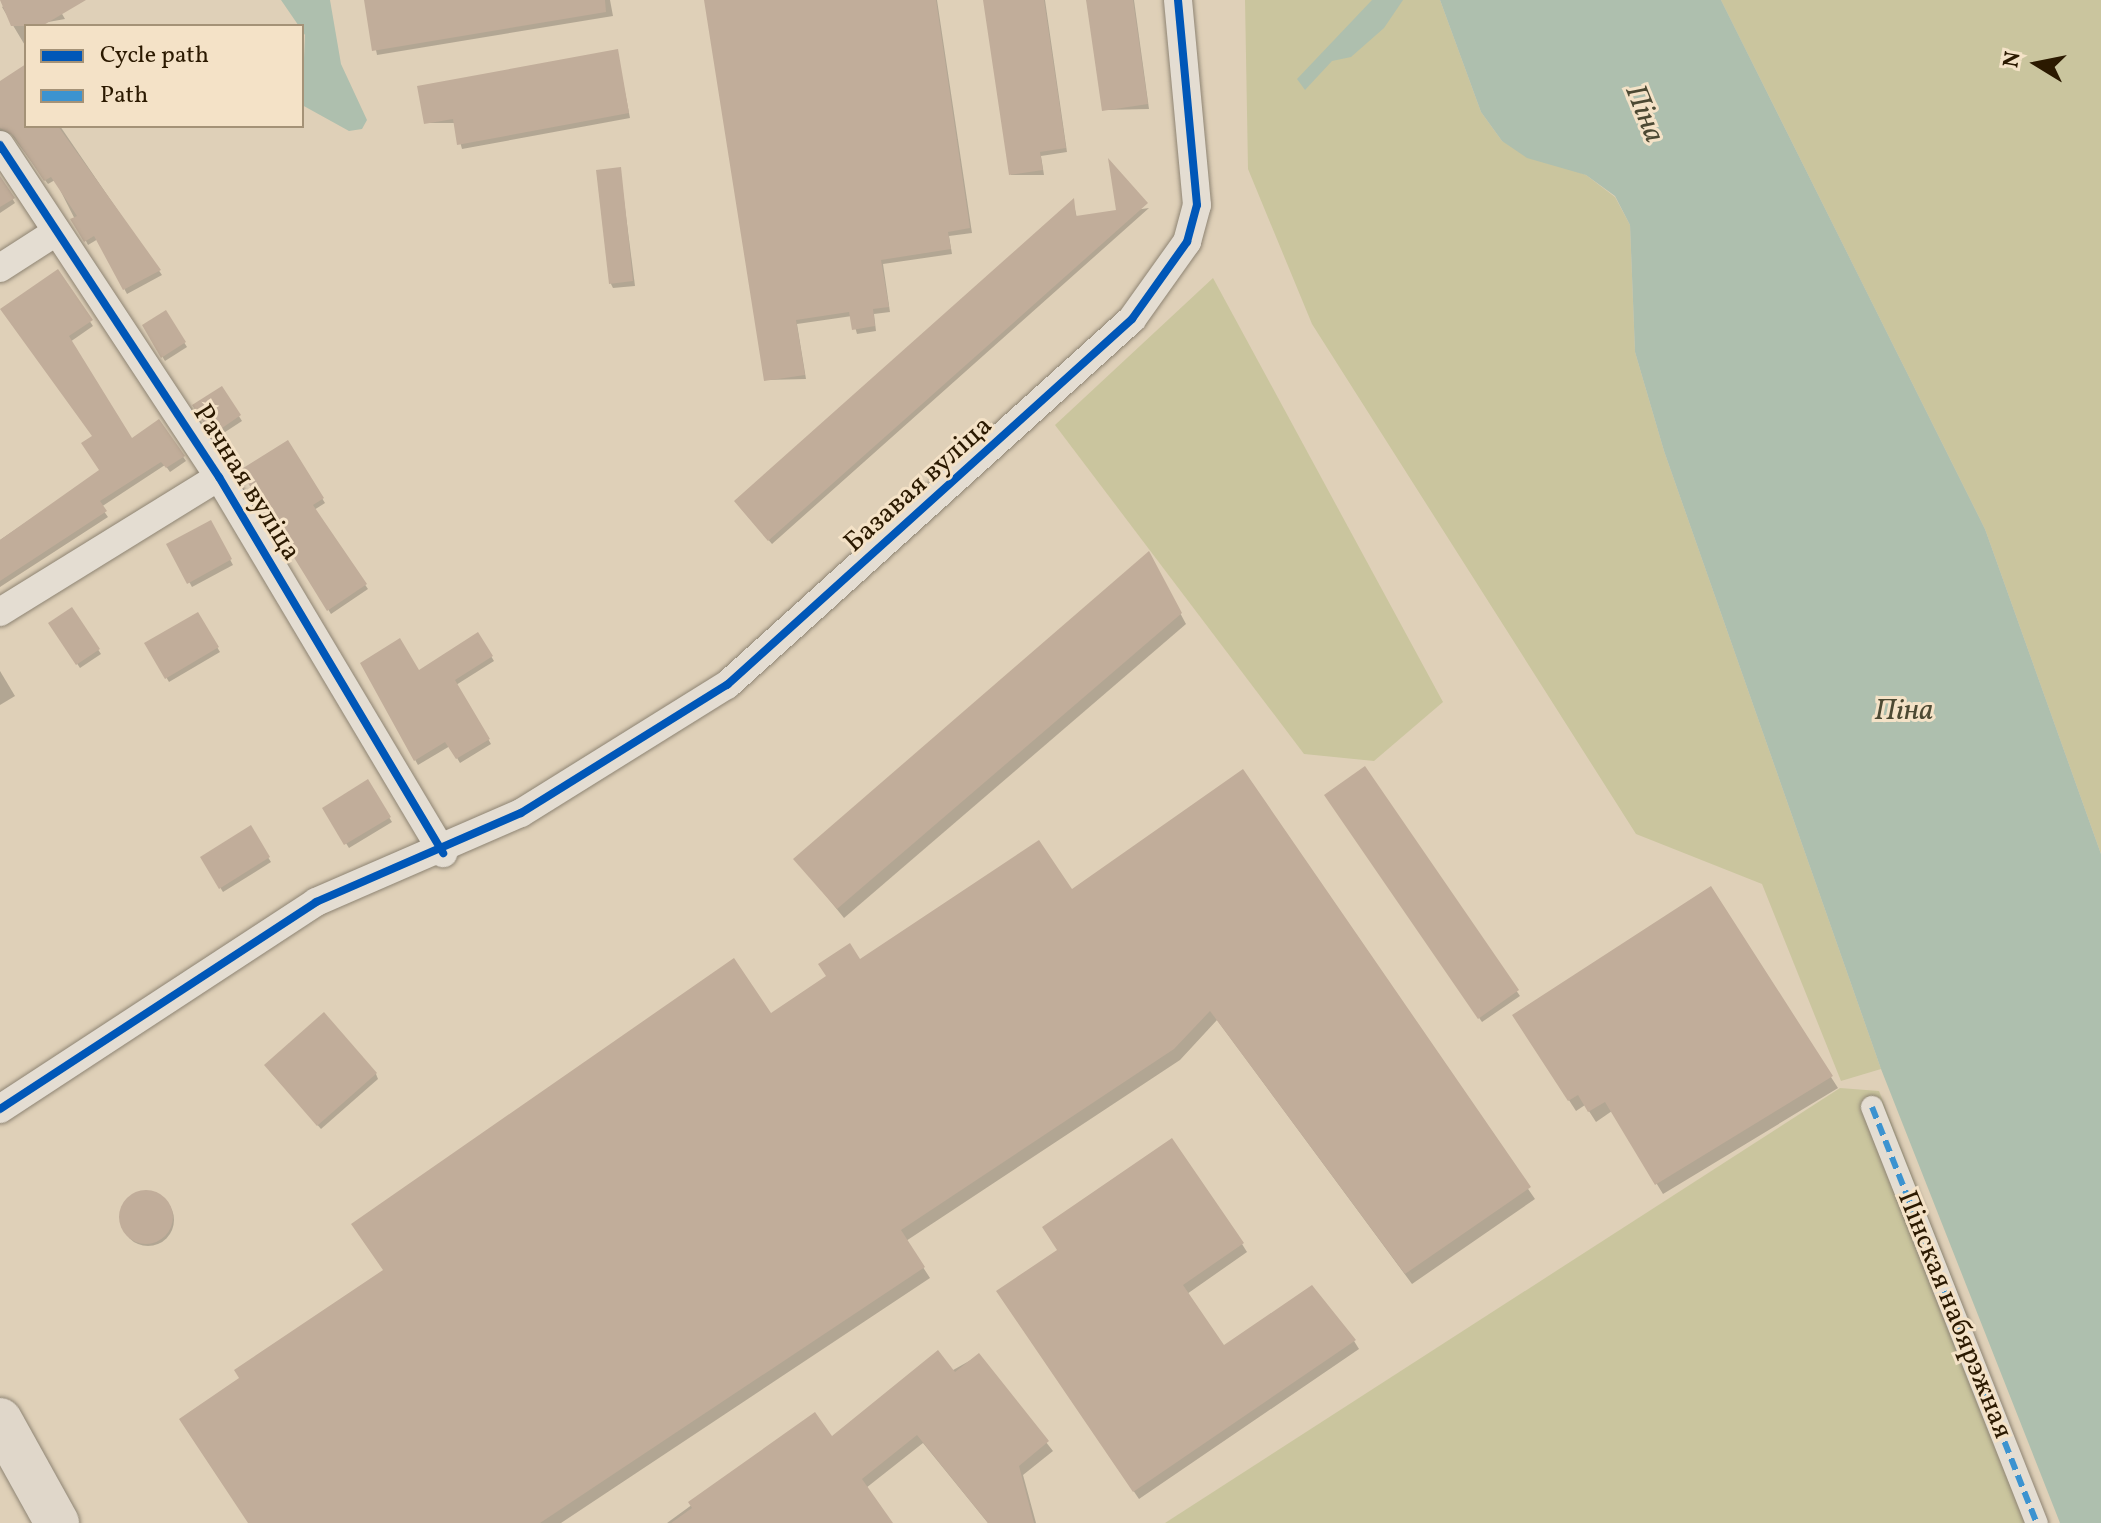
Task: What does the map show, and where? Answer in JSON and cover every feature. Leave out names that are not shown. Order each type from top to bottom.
[{"type":"main road","points":[[0,1420],[57,1523]]},
{"type":"street","name":"Базавая вуліца","points":[[0,1109],[316,902],[443,853],[521,813],[727,685],[1132,319],[1187,242],[1197,205],[1178,0]]},
{"type":"street","name":"Рачная вуліца","points":[[0,145],[219,477],[443,853]]},
{"type":"street","points":[[0,268],[56,232]]},
{"type":"street","points":[[0,612],[219,477]]},
{"type":"street","name":"Пінская набярэжная","points":[[1872,1107],[2037,1523]]},
{"type":"shaded area","points":[[1245,0],[1440,0],[1481,112],[1502,141],[1586,175],[1615,197],[1630,225],[1635,352],[1664,451],[1881,1069],[1841,1081],[1762,884],[1636,834],[1312,324],[1248,169]]},
{"type":"shaded area","points":[[1721,0],[2101,0],[2101,854],[1985,529]]},
{"type":"shaded area","points":[[1213,278],[1443,702],[1374,761],[1304,754],[1055,425]]},
{"type":"shaded area","points":[[1840,1088],[1879,1091],[2048,1523],[1165,1523]]},
{"type":"water","points":[[281,0],[330,0],[341,64],[367,120],[362,129],[349,131],[304,106],[305,35],[304,24],[297,24]]},
{"type":"water","points":[[1372,0],[1403,0],[1384,28],[1351,57],[1332,61],[1305,90],[1297,79]]},
{"type":"water","name":"Піна","points":[[1440,0],[1721,0],[1985,529],[2101,854],[2101,1523],[2060,1523],[1881,1069],[1664,451],[1635,352],[1630,225],[1615,196],[1586,175],[1527,158],[1502,141],[1481,112]]},
{"type":"building","points":[[0,0],[86,0],[45,24],[11,26]]},
{"type":"building","points":[[364,0],[605,0],[606,12],[372,51]]},
{"type":"building","points":[[704,0],[936,0],[970,228],[948,232],[951,249],[881,260],[889,307],[873,309],[875,326],[852,330],[849,312],[796,320],[805,375],[764,381]]},
{"type":"building","points":[[983,0],[1044,0],[1066,148],[1040,152],[1043,170],[1009,175]]},
{"type":"building","points":[[1086,0],[1133,0],[1148,104],[1102,111]]},
{"type":"building","points":[[618,49],[629,113],[457,145],[453,119],[424,124],[417,86]]},
{"type":"building","points":[[24,65],[24,128],[59,128],[161,270],[123,290],[94,236],[84,242],[70,219],[77,216],[51,177],[44,181],[14,136],[0,128],[0,81]]},
{"type":"building","points":[[1108,158],[1148,203],[768,541],[734,501],[1074,198],[1076,216],[1116,210]]},
{"type":"building","points":[[621,167],[633,281],[609,284],[596,170]]},
{"type":"building","points":[[0,176],[15,198],[0,207]]},
{"type":"building","points":[[58,269],[93,320],[69,336],[132,438],[159,419],[185,456],[166,468],[161,462],[100,501],[107,511],[0,581],[0,540],[99,470],[81,443],[92,436],[0,309]]},
{"type":"building","points":[[166,310],[186,342],[161,358],[142,325]]},
{"type":"building","points":[[222,386],[241,415],[212,435],[192,405]]},
{"type":"building","points":[[288,440],[324,498],[313,505],[367,584],[327,611],[240,470]]},
{"type":"building","points":[[211,520],[232,559],[187,584],[166,544]]},
{"type":"building","points":[[1149,551],[1182,613],[837,909],[793,859]]},
{"type":"building","points":[[72,607],[100,649],[76,665],[48,623]]},
{"type":"building","points":[[198,612],[219,647],[165,679],[144,643]]},
{"type":"building","points":[[478,632],[493,656],[455,680],[490,739],[456,759],[445,742],[414,761],[360,663],[400,638],[419,670]]},
{"type":"building","points":[[1365,766],[1519,990],[1478,1019],[1324,795]]},
{"type":"building","points":[[1243,769],[1531,1187],[1405,1274],[1210,1011],[1174,1049],[901,1230],[925,1267],[540,1523],[248,1523],[179,1419],[239,1378],[234,1370],[383,1270],[351,1224],[734,958],[771,1013],[826,976],[818,964],[850,943],[860,959],[1039,840],[1072,889]]},
{"type":"building","points":[[368,779],[391,817],[344,845],[322,808]]},
{"type":"building","points":[[251,825],[270,857],[219,889],[200,857]]},
{"type":"building","points":[[1711,886],[1833,1076],[1655,1185],[1605,1102],[1588,1112],[1578,1095],[1568,1101],[1512,1015]]},
{"type":"building","points":[[324,1012],[377,1073],[317,1126],[264,1065]]},
{"type":"building","points":[[1172,1138],[1244,1243],[1183,1285],[1224,1345],[1312,1285],[1356,1340],[1133,1492],[996,1291],[1057,1250],[1042,1227]]},
{"type":"building","points":[[146,1190],[165,1198],[173,1217],[165,1236],[146,1244],[127,1236],[119,1217],[127,1198]]},
{"type":"building","points":[[938,1350],[955,1372],[979,1353],[1049,1441],[1019,1466],[1034,1523],[988,1523],[917,1435],[862,1479],[893,1523],[671,1523],[692,1508],[688,1502],[815,1412],[832,1436]]},
{"type":"marked path","points":[[1872,1107],[2037,1523]]},
{"type":"cycle path","points":[[0,1109],[316,902],[521,813],[727,685],[1132,319],[1187,242],[1197,205],[1178,0]]},
{"type":"cycle path","points":[[0,145],[219,477],[443,853]]}]
